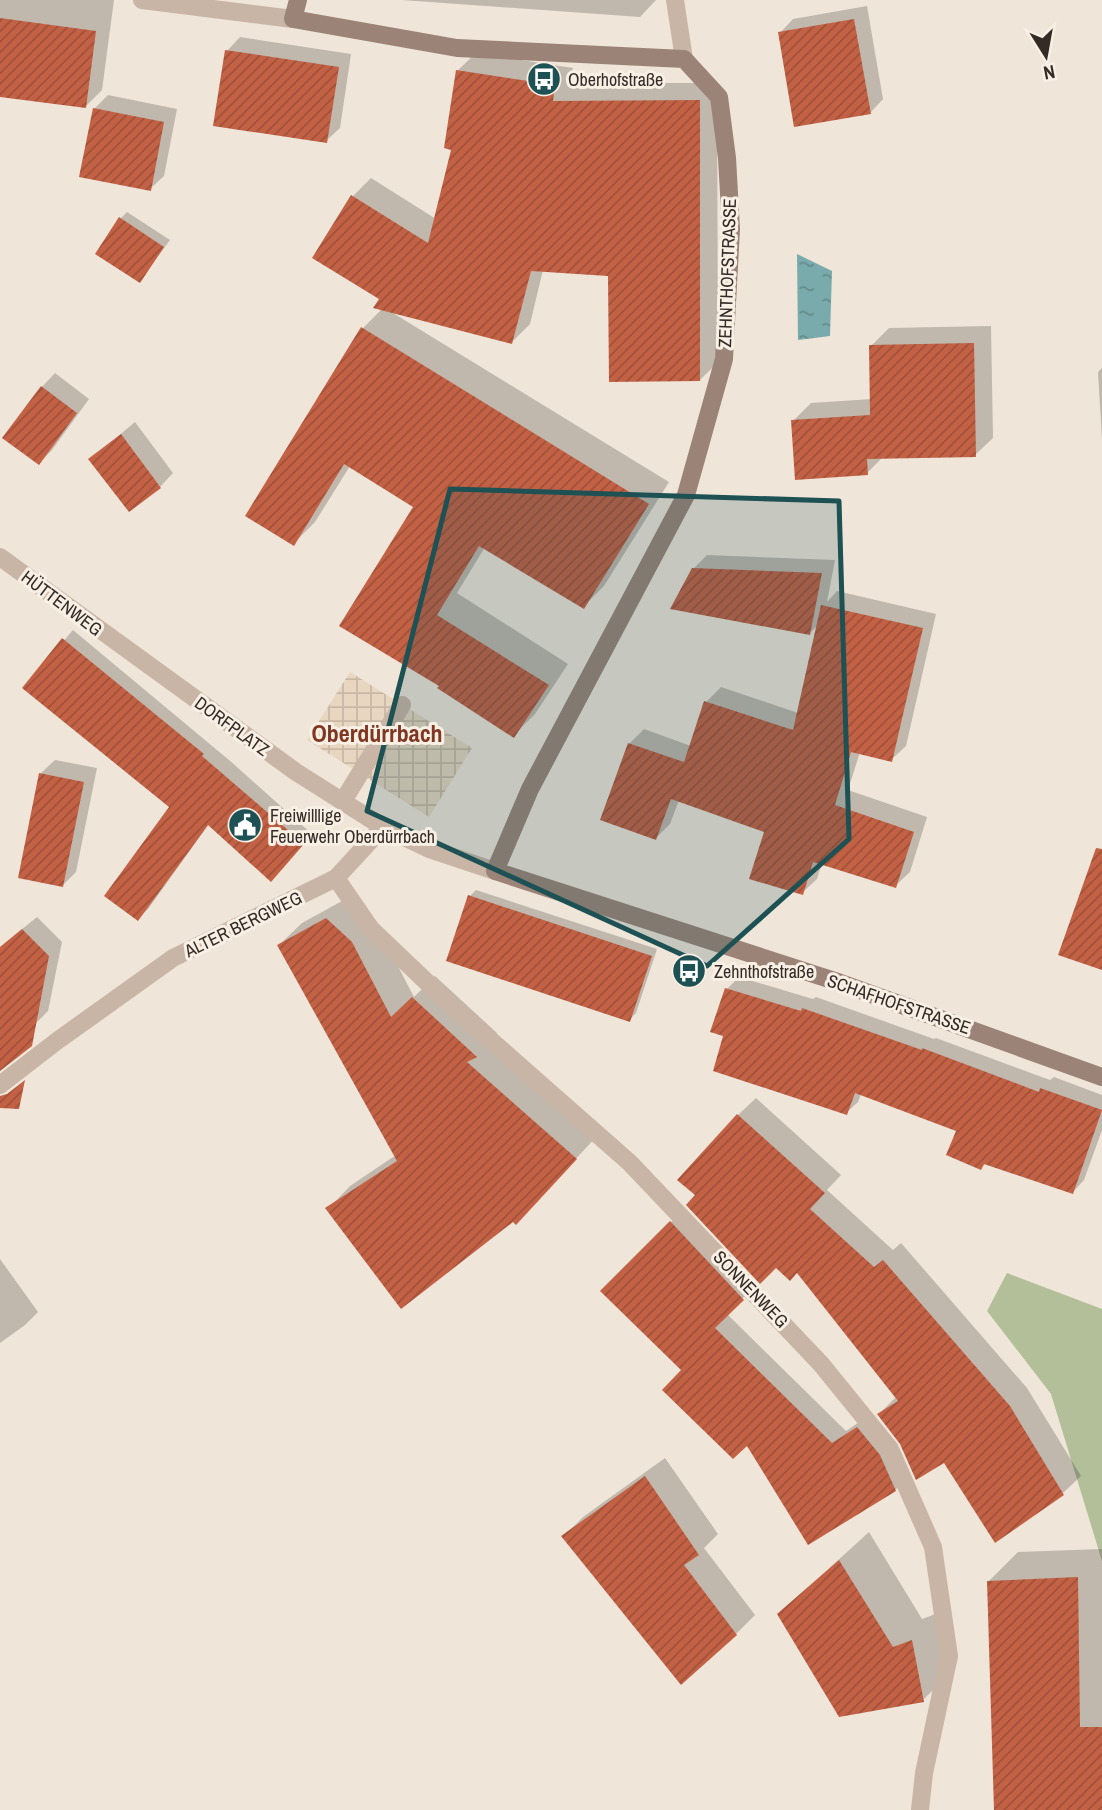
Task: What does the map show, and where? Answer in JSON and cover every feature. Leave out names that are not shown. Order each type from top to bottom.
[{"type":"street","points":[[142,0],[293,19],[457,48],[684,60],[675,0]]},
{"type":"street","points":[[293,19],[298,0]]},
{"type":"street","name":"ZEHNTHOFSTRASSE","points":[[495,872],[530,789],[686,495],[724,359],[732,229],[726,146],[719,97],[684,60]]},
{"type":"street","name":"HÜTTENWEG","points":[[0,557],[124,649]]},
{"type":"street","name":"DORFPLATZ","points":[[124,649],[296,772],[383,827]]},
{"type":"street","points":[[343,801],[402,705]]},
{"type":"street","points":[[383,827],[429,849],[495,872]]},
{"type":"street","name":"ALTER BERGWEG","points":[[0,1085],[173,958],[336,878],[383,827]]},
{"type":"street","name":"SCHAFHOFSTRASSE","points":[[495,872],[835,981],[1102,1077]]},
{"type":"street","name":"SONNENWEG","points":[[336,878],[371,929],[454,1008],[630,1163],[821,1364],[890,1449],[933,1547],[949,1656],[920,1810]]},
{"type":"highlighted area","points":[[450,489],[839,501],[849,839],[707,966],[367,811]]},
{"type":"green space","points":[[1007,1273],[1102,1309],[1102,1561],[1051,1394],[987,1311]]},
{"type":"shaded area","points":[[350,672],[472,748],[429,817],[307,740]]},
{"type":"water","points":[[797,254],[832,271],[830,336],[798,340]]},
{"type":"building","points":[[0,18],[96,31],[86,108],[0,97]]},
{"type":"building","points":[[854,19],[871,114],[794,127],[778,32]]},
{"type":"building","points":[[225,50],[339,67],[327,143],[213,126]]},
{"type":"building","points":[[456,70],[555,85],[553,101],[700,100],[700,381],[609,382],[608,276],[531,271],[512,344],[373,308],[379,299],[312,258],[351,195],[428,243],[451,150],[444,148]]},
{"type":"building","points":[[93,108],[164,122],[151,191],[79,177]]},
{"type":"building","points":[[119,217],[164,247],[140,283],[95,254]]},
{"type":"building","points":[[361,327],[649,504],[584,609],[479,546],[437,615],[549,685],[514,738],[437,688],[439,686],[339,626],[413,507],[344,464],[294,546],[245,516]]},
{"type":"building","points":[[974,343],[976,457],[867,459],[868,475],[795,480],[791,420],[870,415],[869,345]]},
{"type":"building","points":[[41,386],[77,413],[39,465],[2,438]]},
{"type":"building","points":[[121,434],[161,488],[129,512],[88,459]]},
{"type":"building","points":[[692,568],[822,573],[810,635],[670,609]]},
{"type":"building","points":[[821,605],[923,628],[892,762],[851,752],[835,805],[914,832],[896,888],[813,862],[803,895],[749,879],[764,832],[671,799],[656,840],[600,820],[628,743],[684,762],[704,701],[793,730]]},
{"type":"building","points":[[62,638],[204,754],[202,756],[304,844],[271,882],[208,825],[138,921],[104,896],[169,807],[22,688]]},
{"type":"building","points":[[39,773],[84,782],[63,887],[18,878]]},
{"type":"building","points":[[1096,848],[1102,849],[1102,970],[1058,955]]},
{"type":"building","points":[[468,895],[652,956],[630,1022],[446,961]]},
{"type":"building","points":[[326,918],[352,942],[391,1017],[412,997],[477,1057],[467,1062],[577,1159],[516,1225],[513,1222],[401,1309],[325,1208],[397,1161],[277,945]]},
{"type":"building","points":[[22,929],[49,956],[32,1046],[0,1071],[0,947]]},
{"type":"building","points":[[725,988],[801,1011],[802,1008],[922,1048],[1039,1092],[1040,1088],[1102,1110],[1073,1194],[984,1164],[981,1170],[946,1155],[956,1131],[855,1093],[847,1115],[713,1071],[723,1036],[710,1032]]},
{"type":"building","points":[[25,1080],[19,1109],[0,1108],[0,1096]]},
{"type":"building","points":[[737,1114],[825,1193],[810,1209],[874,1267],[883,1260],[1010,1406],[1064,1495],[995,1543],[944,1463],[916,1480],[900,1444],[877,1414],[898,1401],[797,1273],[790,1281],[776,1268],[760,1284],[686,1205],[695,1195],[677,1180]]},
{"type":"building","points":[[670,1221],[744,1300],[715,1328],[832,1443],[857,1427],[880,1455],[896,1491],[808,1545],[747,1446],[733,1459],[662,1390],[681,1370],[600,1291]]},
{"type":"building","points":[[645,1476],[699,1555],[684,1565],[737,1635],[681,1685],[561,1536]]},
{"type":"building","points":[[839,1560],[893,1647],[912,1640],[924,1702],[839,1717],[777,1614]]},
{"type":"building","points":[[1078,1577],[1080,1727],[1102,1727],[1102,1810],[994,1810],[987,1581]]},
{"type":"place","name":"Oberhofstraße","points":[[544,79]]},
{"type":"place","name":"Freiwilllige Feuerwehr Oberdürrbach","points":[[245,825]]},
{"type":"place","name":"Zehnthofstraße","points":[[689,971]]},
{"type":"district","name":"Oberdürrbach","points":[[377,733]]}]
